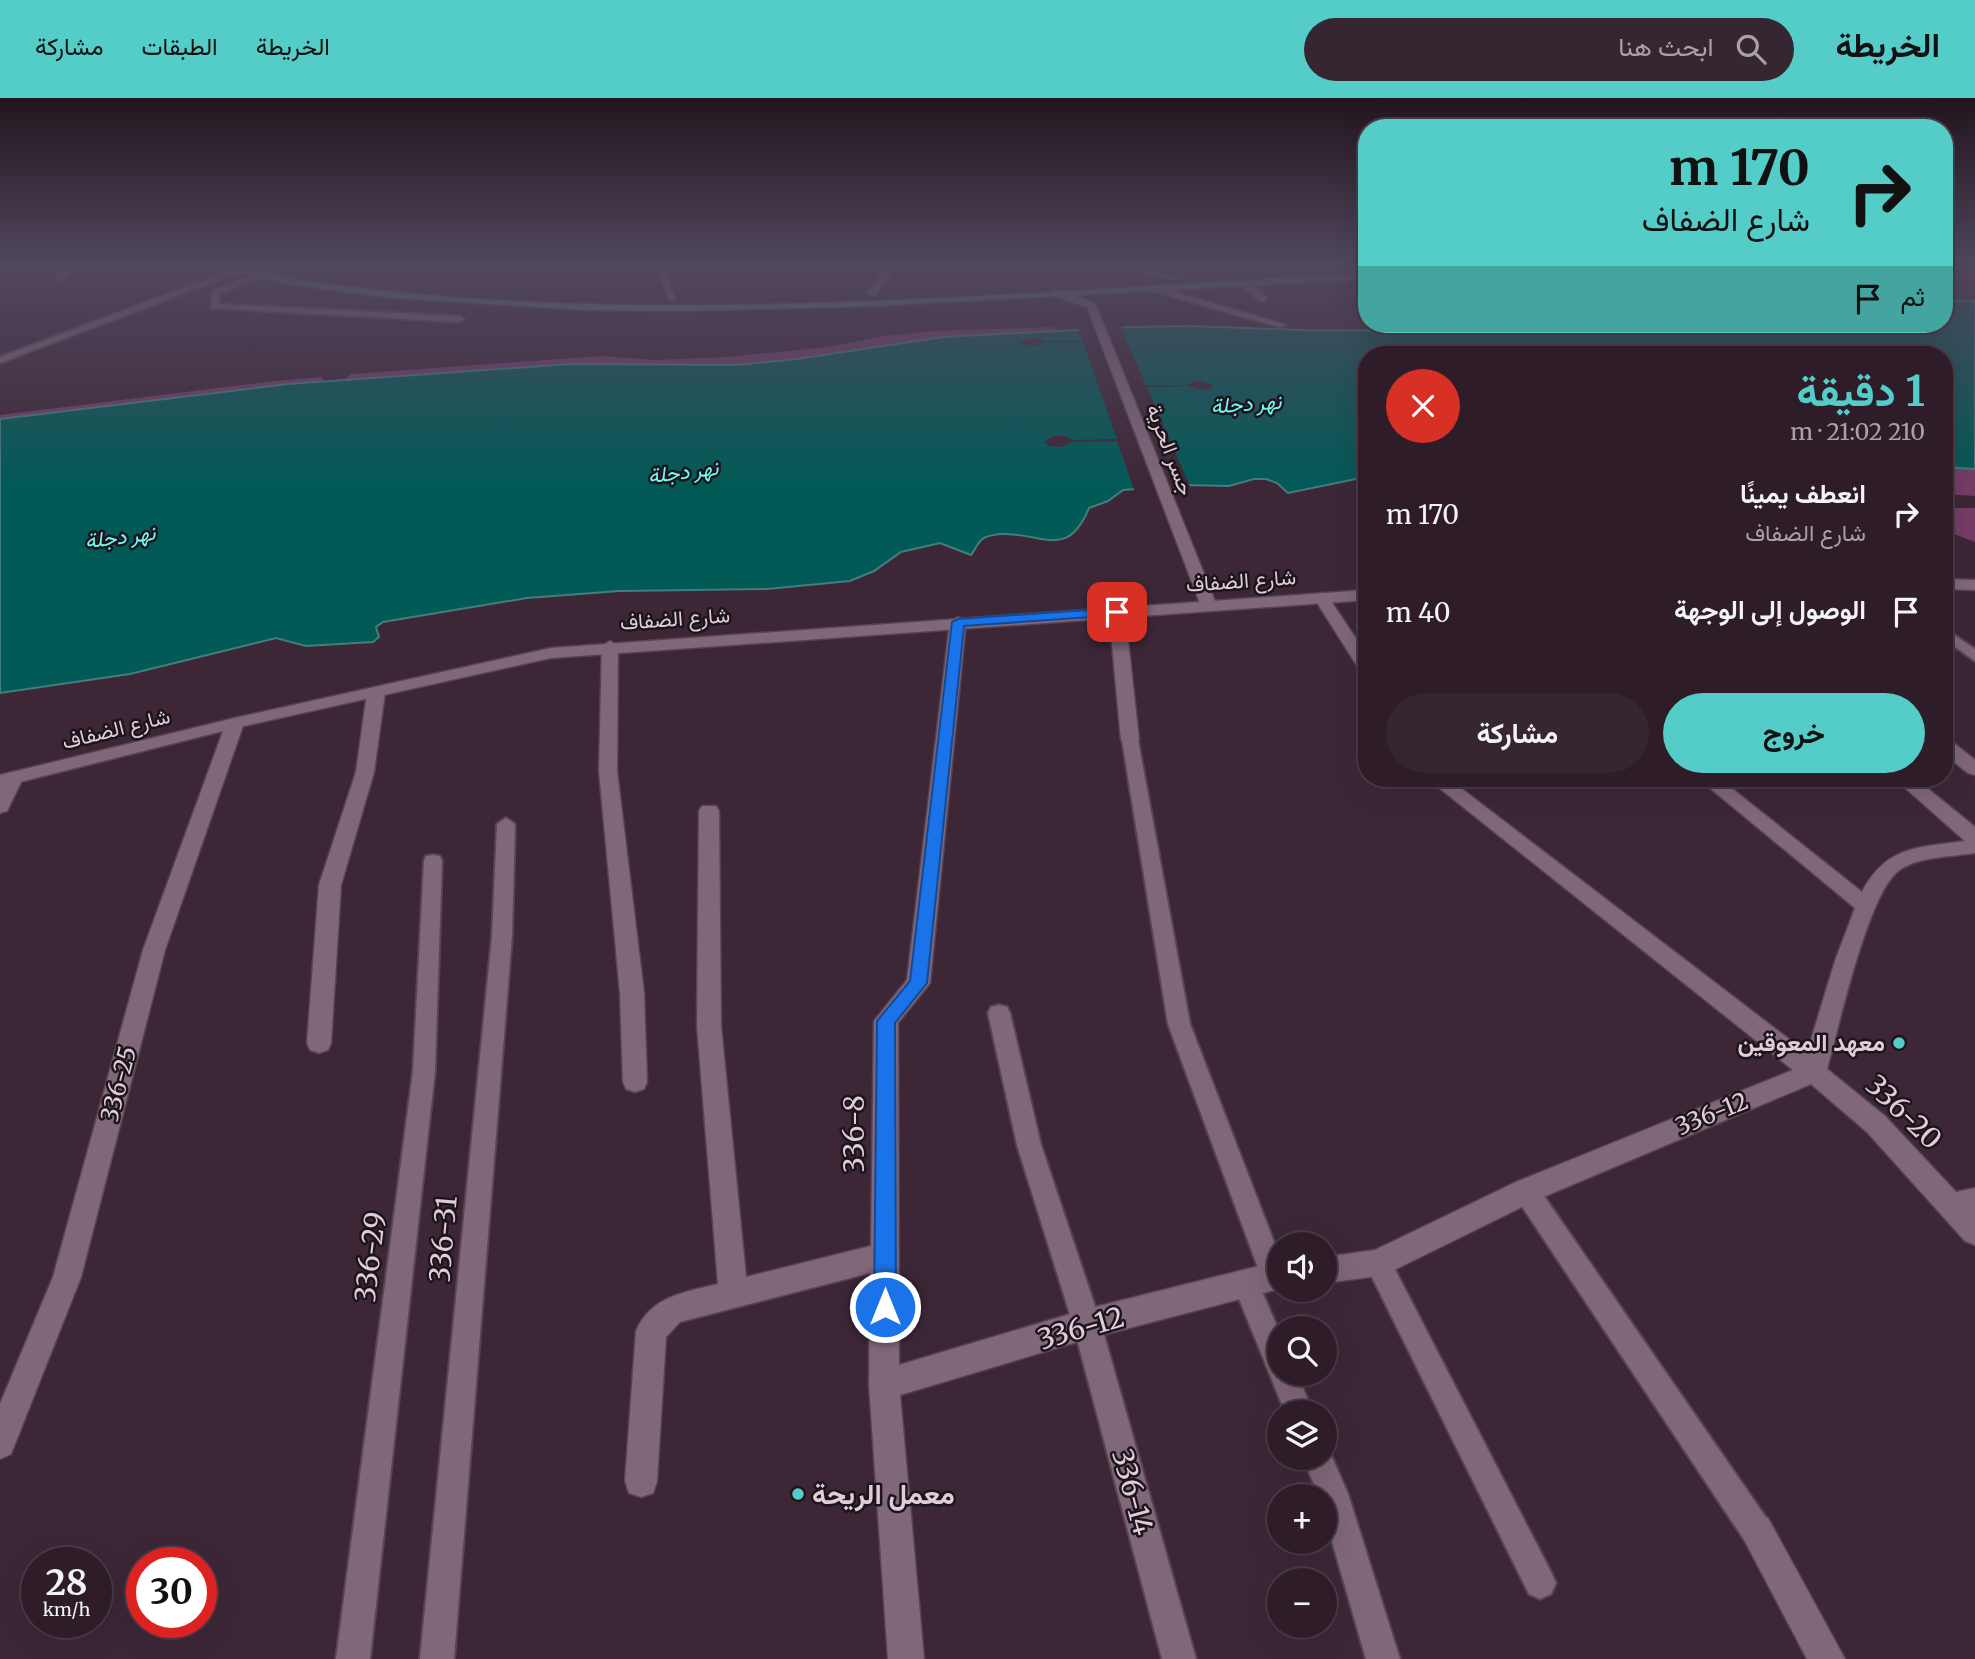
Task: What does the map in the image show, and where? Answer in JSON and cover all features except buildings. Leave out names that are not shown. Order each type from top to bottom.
[{"type":"street","name":"جسر الحرية","points":[[1103,338],[1209,606]]},
{"type":"street","points":[[1953,584],[1975,584]]},
{"type":"street","name":"شارع الضفاف","points":[[7,779],[235,723],[551,653],[610,646],[1358,596]]},
{"type":"street","points":[[1322,598],[1358,654]]},
{"type":"street","points":[[1117,612],[1130,740]]},
{"type":"street","name":"336-8","points":[[905,1659],[884,1384],[886,1021],[918,983],[958,622]]},
{"type":"street","points":[[610,646],[608,771],[632,993],[635,1082]]},
{"type":"street","points":[[319,1043],[330,885],[365,772],[376,693]]},
{"type":"street","name":"336-25","points":[[0,1443],[67,1277],[155,950],[235,723]]},
{"type":"street","points":[[1953,752],[1975,769]]},
{"type":"street","points":[[0,807],[7,779]]},
{"type":"street","name":"336-20","points":[[1447,787],[1814,1072],[1876,1124],[1963,1202],[1975,1232]]},
{"type":"street","points":[[1718,787],[1866,906]]},
{"type":"street","points":[[1912,787],[1971,848]]},
{"type":"street","points":[[709,811],[709,1026],[733,1295]]},
{"type":"street","points":[[1814,1072],[1866,906],[1878,878],[1890,867],[1916,857],[1971,848]]},
{"type":"street","name":"336-12","points":[[1337,1268],[1378,1263],[1526,1191],[1814,1072]]},
{"type":"street","points":[[641,1481],[651,1331],[672,1310],[885,1256]]},
{"type":"street","name":"336-12","points":[[884,1384],[946,1368],[1087,1324],[1266,1278]]},
{"type":"street","points":[[1756,1530],[1827,1659]]},
{"type":"lane","points":[[3,358],[57,338]]},
{"type":"lane","points":[[1953,639],[1975,656]]},
{"type":"lane","points":[[1130,740],[1179,1024],[1266,1278],[1272,1316]]},
{"type":"lane","name":"336-31","points":[[437,1659],[502,936],[506,824]]},
{"type":"lane","name":"336-29","points":[[353,1659],[424,1072],[433,861]]},
{"type":"lane","name":"336-14","points":[[999,1013],[1029,1145],[1087,1324],[1179,1659]]},
{"type":"lane","points":[[1526,1191],[1756,1530]]},
{"type":"lane","points":[[1378,1263],[1540,1583]]},
{"type":"lane","points":[[1323,1470],[1333,1494],[1383,1659]]},
{"type":"shaded area","points":[[875,338],[984,338],[817,361],[0,428],[0,415],[275,381],[321,377],[324,381],[345,379],[351,374],[601,356],[657,360],[726,357],[827,347]]},
{"type":"shaded area","points":[[1975,451],[1975,496],[1953,495],[1953,468]]},
{"type":"shaded area","points":[[1953,508],[1975,508],[1975,542],[1953,533]]},
{"type":"water","name":"نهر دجلة","points":[[937,338],[1975,338],[1975,469],[1953,468],[1953,346],[1358,346],[1358,479],[1288,493],[1277,483],[1266,479],[1254,479],[1229,486],[1184,485],[1123,490],[1108,501],[1089,508],[1081,524],[1072,534],[1062,539],[1015,534],[992,535],[982,539],[971,555],[940,543],[901,552],[874,571],[850,581],[767,589],[619,591],[527,598],[383,622],[376,627],[379,637],[373,642],[306,646],[276,638],[130,674],[0,693],[0,419],[288,384],[572,364],[737,365],[797,359]]},
{"type":"pier","points":[[1034,338],[1045,341],[1082,341],[1081,338],[1126,338],[1146,385],[1187,385],[1197,380],[1213,385],[1211,389],[1201,390],[1187,386],[1147,387],[1191,489],[1135,492],[1117,441],[1073,442],[1061,447],[1050,446],[1044,442],[1053,436],[1065,436],[1073,440],[1117,439],[1083,342],[1046,342],[1035,346],[1022,344],[1022,341]]},
{"type":"place","name":"معهد المعوقين","points":[[1899,1043]]},
{"type":"place","name":"معمل الريحة","points":[[798,1494]]},
{"type":"route","points":[[885,1307],[886,1021],[918,983],[958,622],[1117,612]]}]
